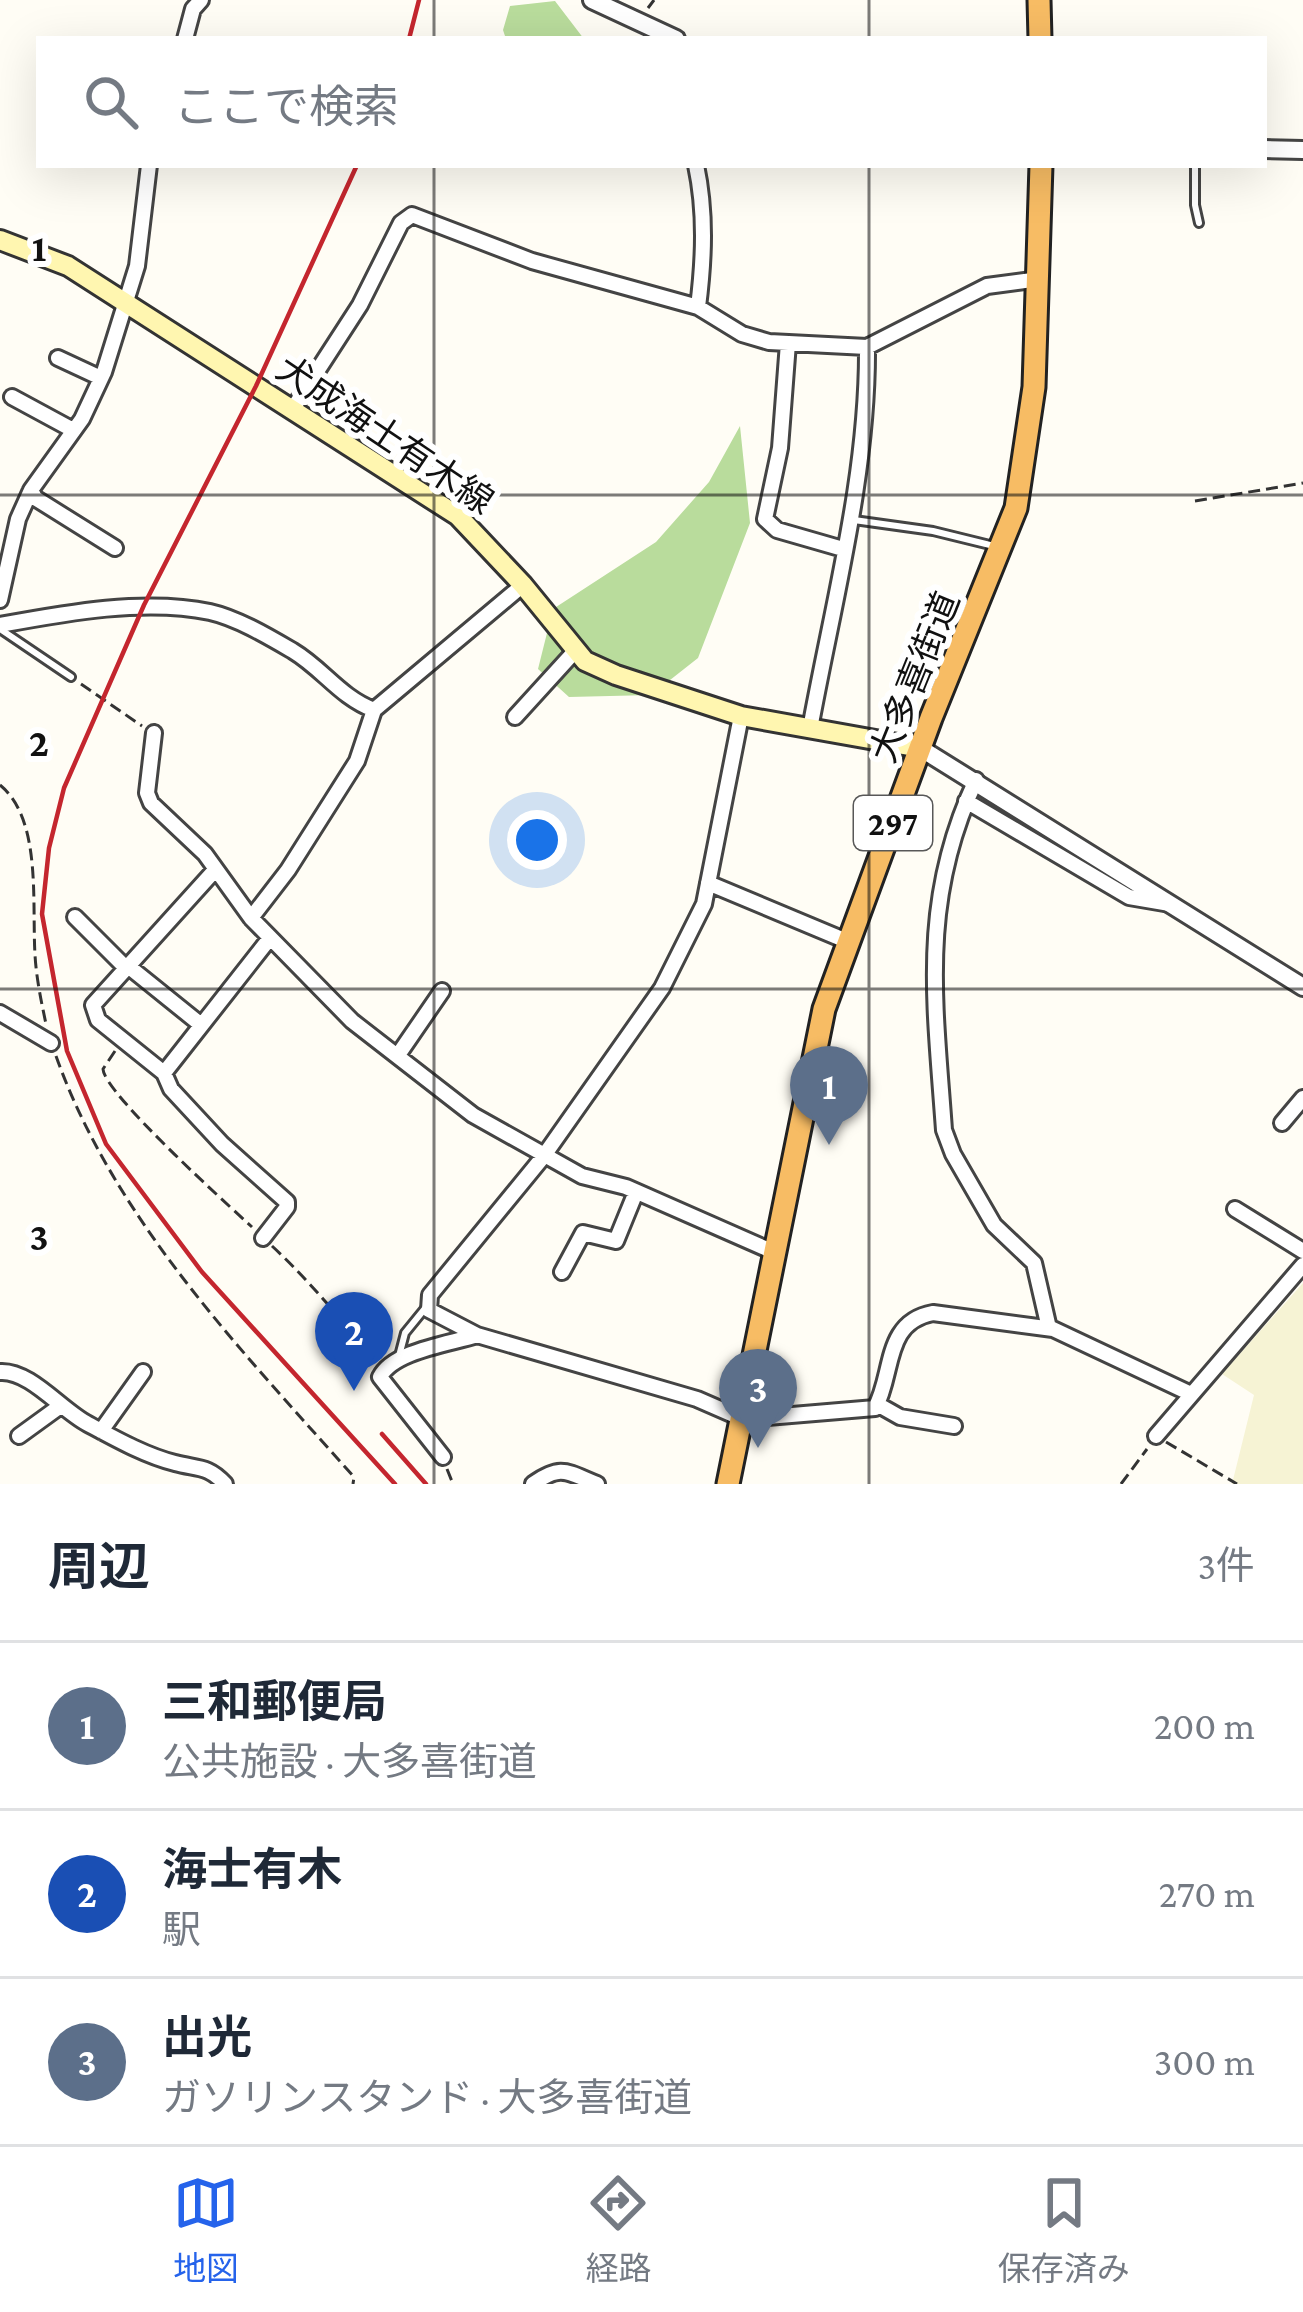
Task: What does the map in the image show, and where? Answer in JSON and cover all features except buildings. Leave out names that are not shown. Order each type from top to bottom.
[{"type":"highway","points":[[1039,0],[1040,36]]},
{"type":"highway","name":"大多喜街道","points":[[728,1484],[824,1009],[920,748],[1003,548],[1026,461],[1040,280],[1041,168]]},
{"type":"main road","name":"犬成海士有木線","points":[[0,240],[68,266],[458,516],[585,661],[741,716],[920,748]]},
{"type":"street","points":[[592,0],[670,36]]},
{"type":"street","points":[[186,36],[192,3]]},
{"type":"street","points":[[1267,149],[1303,150]]},
{"type":"street","points":[[0,600],[18,519],[31,490],[91,404],[128,303],[149,168]]},
{"type":"street","points":[[697,168],[704,261],[698,307]]},
{"type":"street","points":[[292,410],[360,305],[401,223],[412,215],[532,261],[698,307],[742,334],[788,344],[867,346],[987,286],[1040,280]]},
{"type":"street","points":[[788,344],[780,448],[765,519],[777,530],[843,549]]},
{"type":"street","points":[[810,729],[849,519],[867,393],[867,346]]},
{"type":"street","points":[[58,358],[101,378]]},
{"type":"street","points":[[12,397],[73,430]]},
{"type":"street","points":[[31,490],[35,498],[115,548]]},
{"type":"street","points":[[251,919],[357,761],[374,710],[523,585]]},
{"type":"street","points":[[0,627],[144,605],[209,612],[293,651],[336,689],[374,710]]},
{"type":"street","points":[[515,717],[576,650]]},
{"type":"street","points":[[741,716],[704,904],[662,988],[543,1157],[430,1295],[427,1305],[438,1316],[477,1335],[698,1399],[742,1419],[875,1408],[896,1337],[924,1315],[1049,1328],[1189,1394]]},
{"type":"street","points":[[154,733],[147,794],[215,869],[251,919],[352,1021],[434,1088],[543,1157],[582,1177],[636,1192],[776,1253]]},
{"type":"street","points":[[920,748],[1303,987]]},
{"type":"street","points":[[976,780],[950,844],[932,968],[944,1130],[994,1225],[1034,1263],[1049,1328]]},
{"type":"street","points":[[966,801],[1129,897],[1170,904]]},
{"type":"street","points":[[215,869],[92,1005],[98,1020],[164,1073],[171,1089],[222,1144],[287,1202],[263,1238]]},
{"type":"street","points":[[708,883],[849,941]]},
{"type":"street","points":[[75,917],[127,967],[200,1024]]},
{"type":"street","points":[[164,1073],[270,938]]},
{"type":"street","points":[[398,1055],[442,991]]},
{"type":"street","points":[[0,1013],[51,1042]]},
{"type":"street","points":[[1282,1123],[1303,1098]]},
{"type":"street","points":[[562,1272],[583,1233],[616,1241],[636,1192]]},
{"type":"street","points":[[1235,1209],[1303,1251]]},
{"type":"street","points":[[1156,1436],[1303,1265]]},
{"type":"street","points":[[443,1457],[380,1377],[392,1363],[477,1335]]},
{"type":"street","points":[[0,1372],[17,1372],[59,1407],[101,1431],[174,1463],[200,1465],[225,1484]]},
{"type":"street","points":[[101,1431],[142,1372]]},
{"type":"street","points":[[877,1405],[900,1417],[954,1426]]},
{"type":"street","points":[[19,1436],[59,1407]]},
{"type":"street","points":[[532,1484],[551,1471],[562,1470],[597,1484]]},
{"type":"lane","points":[[1195,168],[1199,223]]},
{"type":"lane","points":[[849,519],[933,530],[1003,548]]},
{"type":"lane","points":[[0,627],[71,677]]},
{"type":"lane","points":[[392,1363],[405,1333],[427,1305]]},
{"type":"path","points":[[1195,501],[1303,483]]},
{"type":"path","points":[[71,677],[154,733]]},
{"type":"path","points":[[0,785],[22,814],[32,861],[36,967],[51,1042],[72,1100],[108,1167],[203,1306],[354,1477],[353,1484]]},
{"type":"path","points":[[124,1040],[103,1069],[107,1084],[162,1144],[313,1284],[336,1316],[392,1363]]},
{"type":"path","points":[[1121,1484],[1156,1436],[1237,1484]]},
{"type":"shaded area","points":[[1303,1283],[1303,1484],[1232,1484],[1254,1395],[1222,1374]]},
{"type":"green space","points":[[555,1],[582,36],[505,36],[510,6]]},
{"type":"green space","points":[[740,426],[750,523],[698,658],[651,695],[569,697],[538,669],[553,609],[656,542],[709,482]]},
{"type":"railway","points":[[410,36],[419,0]]},
{"type":"railway","points":[[356,168],[256,386],[144,605],[64,788],[49,848],[42,914],[67,1051],[106,1144],[202,1272],[395,1484]]},
{"type":"railway","points":[[382,1434],[426,1484]]},
{"type":"place","name":"三和郵便局","points":[[829,1145]]},
{"type":"place","name":"海士有木","points":[[354,1391]]},
{"type":"place","name":"出光","points":[[758,1448]]}]
